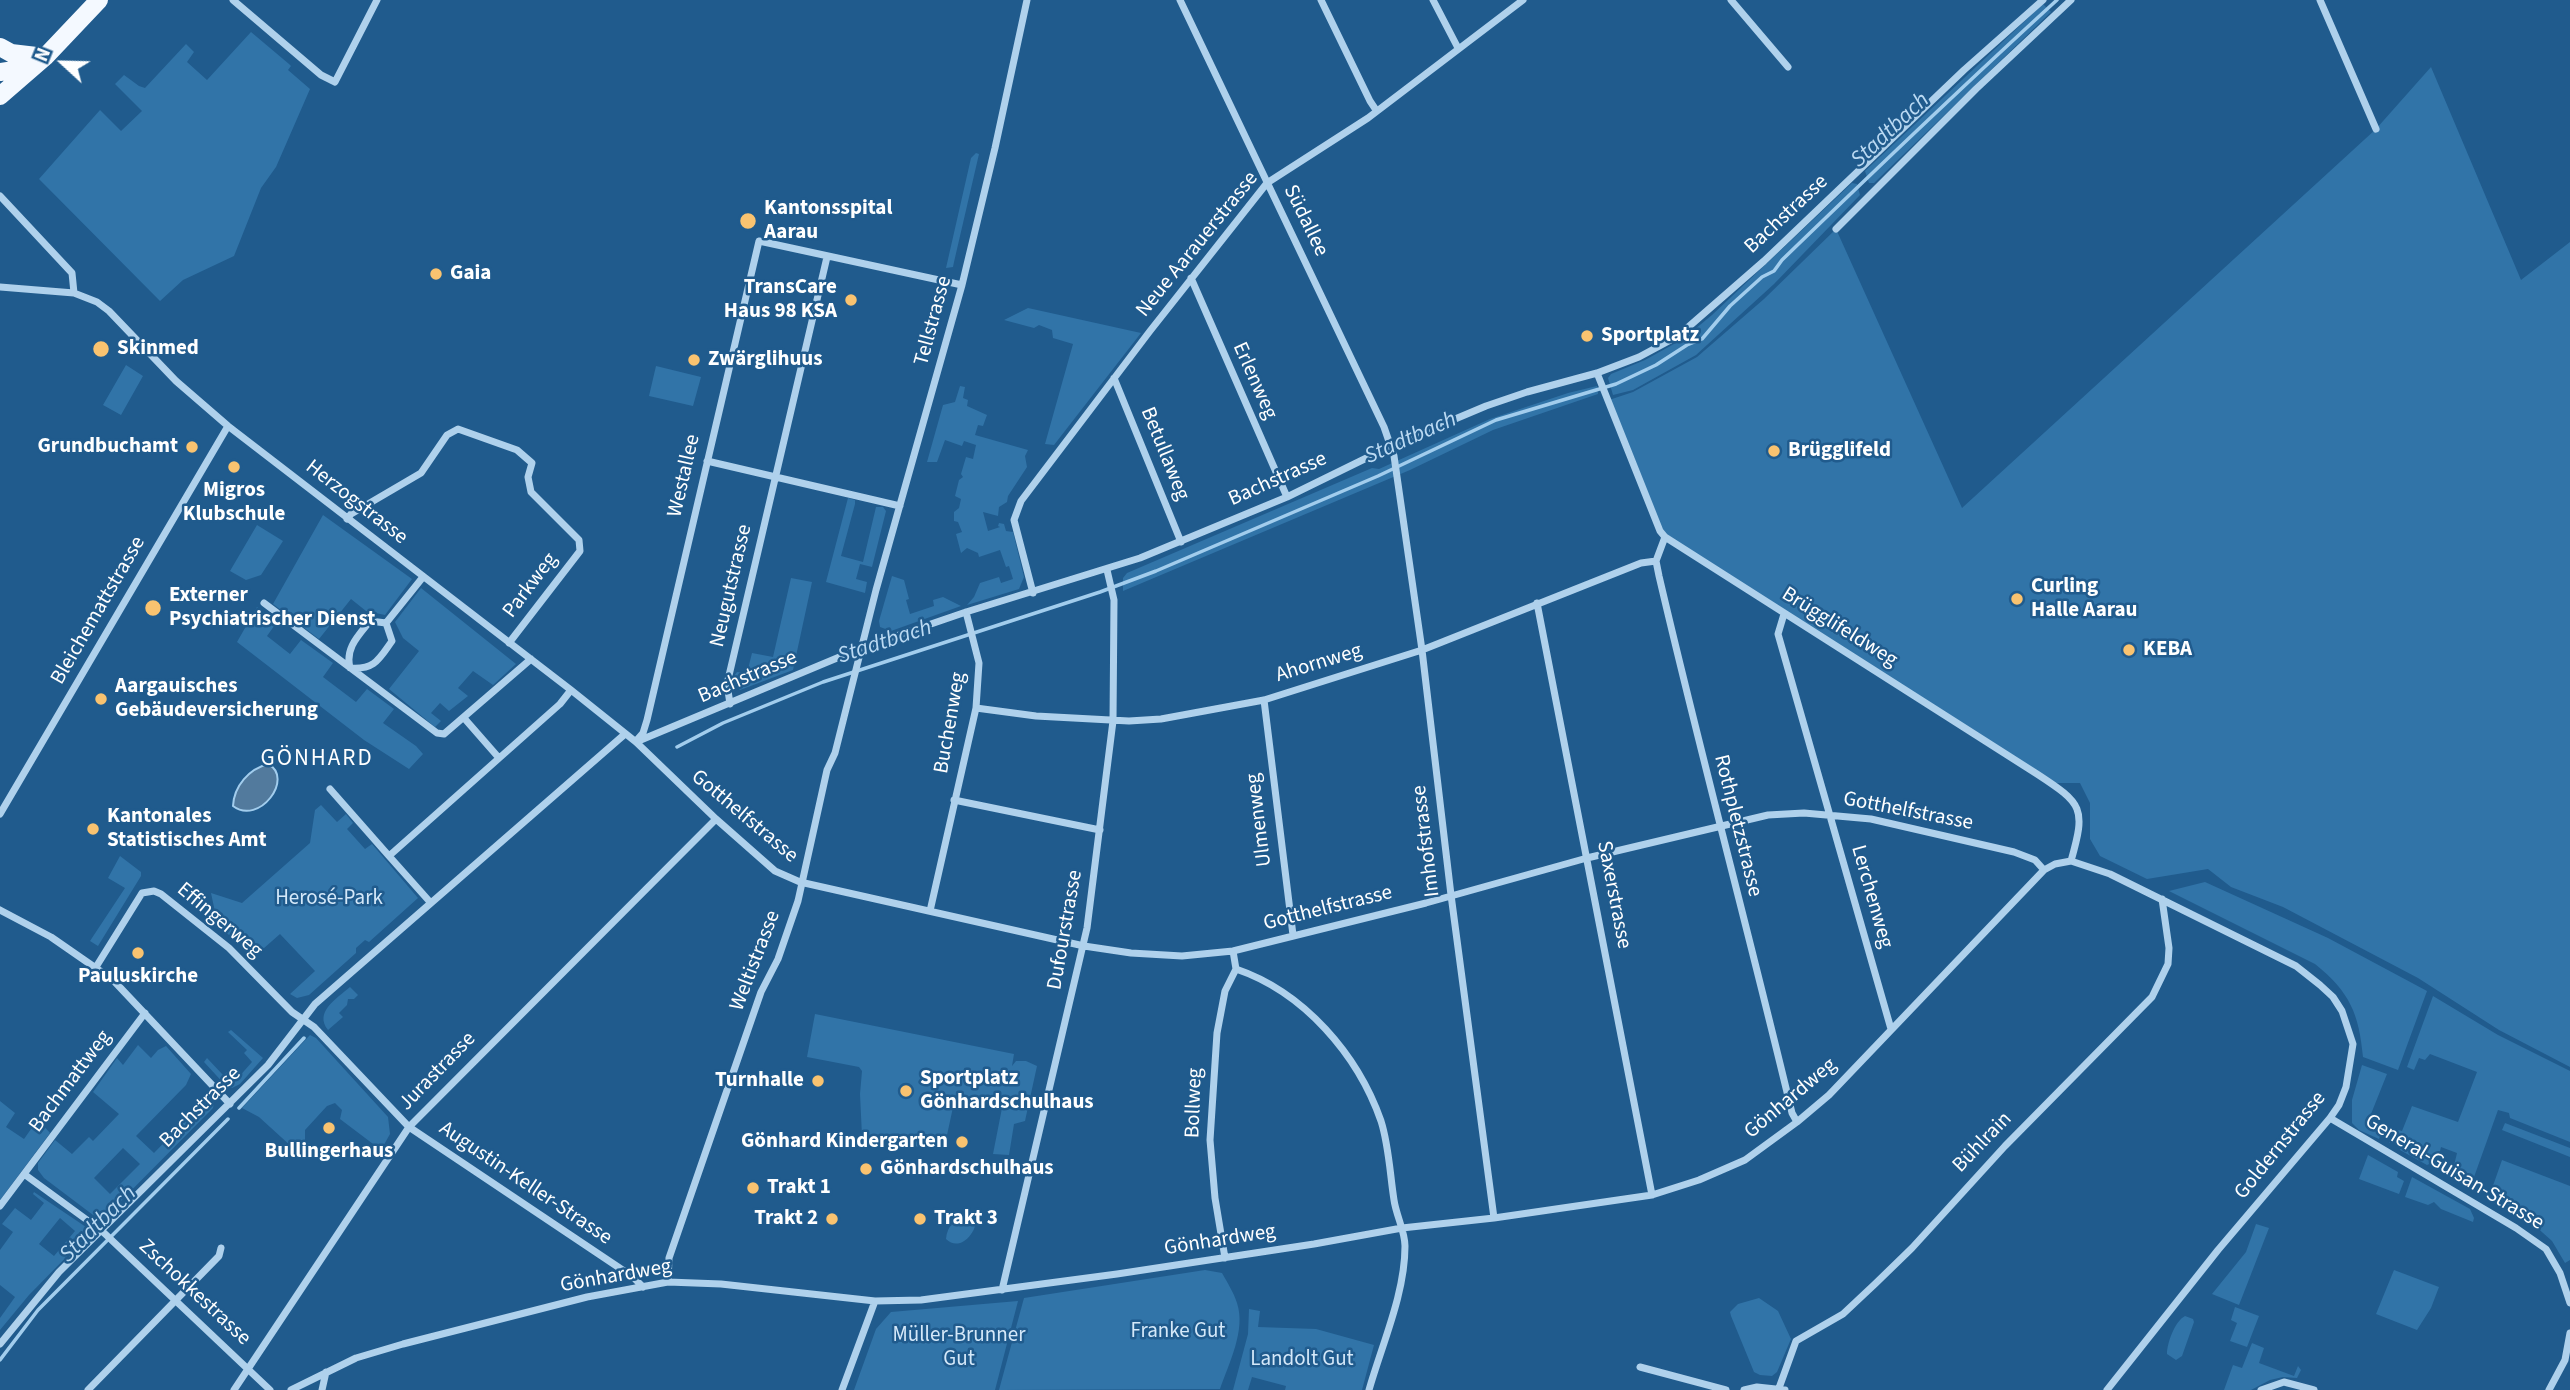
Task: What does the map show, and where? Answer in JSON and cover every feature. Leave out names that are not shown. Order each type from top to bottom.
[{"type":"main road","points":[[2,97],[99,0]]},
{"type":"main road","points":[[0,47],[39,62]]},
{"type":"main road","points":[[0,72],[39,62]]},
{"type":"street","points":[[233,0],[321,75],[335,82],[377,0]]},
{"type":"street","name":"Tellstrasse","points":[[861,648],[962,285],[1027,0]]},
{"type":"street","name":"Südallee","points":[[1180,0],[1395,459]]},
{"type":"street","points":[[1321,0],[1376,110]]},
{"type":"street","points":[[1433,0],[1458,48]]},
{"type":"street","name":"Neue Aarauerstrasse","points":[[1032,593],[1014,520],[1016,510],[1114,378],[1267,183],[1368,118],[1523,0]]},
{"type":"street","points":[[1731,0],[1788,67]]},
{"type":"street","name":"Bachstrasse","points":[[636,742],[861,648],[966,612],[1107,570],[1181,542],[1287,497],[1391,446],[1527,391],[1597,373],[1639,357],[1678,336],[1778,248],[1964,70],[2043,0]]},
{"type":"street","points":[[1836,229],[1976,89],[2071,0]]},
{"type":"street","points":[[2320,0],[2376,129]]},
{"type":"street","points":[[0,195],[72,273],[74,293]]},
{"type":"street","name":"Westallee","points":[[636,742],[643,733],[647,720],[759,241],[827,257]]},
{"type":"street","points":[[827,257],[962,285]]},
{"type":"street","name":"Neugutstrasse","points":[[730,704],[727,684],[827,257]]},
{"type":"street","name":"Erlenweg","points":[[1191,278],[1287,497]]},
{"type":"street","name":"Herzogstrasse","points":[[0,287],[74,293],[97,302],[110,311],[176,381],[228,426],[636,742]]},
{"type":"street","points":[[1597,373],[1660,531],[1665,537],[1656,561]]},
{"type":"street","name":"Betullaweg","points":[[1114,378],[1181,542]]},
{"type":"street","name":"Bleichemattstrasse","points":[[0,814],[228,426]]},
{"type":"street","name":"Parkweg","points":[[347,519],[351,514],[421,473],[447,435],[458,429],[517,450],[533,463],[528,477],[531,492],[579,540],[580,551],[509,643]]},
{"type":"street","name":"Imhofstrasse","points":[[1395,459],[1494,1218]]},
{"type":"street","points":[[707,461],[900,506]]},
{"type":"street","name":"Brügglifeldweg","points":[[1665,537],[2067,795],[2075,805],[2080,828],[2071,861]]},
{"type":"street","name":"Ahornweg","points":[[976,708],[1036,716],[1113,721],[1161,719],[1264,700],[1422,650],[1537,603],[1641,564],[1656,561]]},
{"type":"street","name":"Rothpletzstrasse","points":[[1656,561],[1693,723],[1792,1113],[1797,1122]]},
{"type":"street","name":"Dufourstrasse","points":[[1002,1290],[1084,946],[1113,721],[1114,600],[1107,570]]},
{"type":"street","points":[[386,623],[423,577]]},
{"type":"street","points":[[264,603],[436,733],[444,734],[531,660]]},
{"type":"street","name":"Saxerstrasse","points":[[1537,603],[1653,1195]]},
{"type":"street","name":"Buchenweg","points":[[930,911],[976,708],[979,663],[966,612]]},
{"type":"street","name":"Lerchenweg","points":[[1784,614],[1778,634],[1891,1028]]},
{"type":"street","points":[[351,668],[348,657],[351,646],[370,621],[386,623]]},
{"type":"street","points":[[351,668],[365,670],[375,664],[392,641],[386,623]]},
{"type":"street","name":"Weltistrasse","points":[[668,1282],[669,1258],[761,992],[778,958],[800,894],[800,882],[827,770],[835,753],[861,648]]},
{"type":"street","points":[[389,856],[560,704],[571,690]]},
{"type":"street","name":"Ulmenweg","points":[[1264,700],[1293,935]]},
{"type":"street","points":[[464,718],[499,758]]},
{"type":"street","name":"Bachstrasse","points":[[0,1344],[59,1272],[109,1237],[268,1065],[302,1019],[430,902],[625,734]]},
{"type":"street","name":"Gotthelfstrasse","points":[[636,742],[775,871],[800,882],[1084,946],[1131,953],[1182,956],[1233,951],[1587,858],[1768,815],[1829,814],[1871,819],[2014,852],[2035,860],[2044,870]]},
{"type":"street","points":[[330,789],[430,902]]},
{"type":"street","name":"Buchenweg","points":[[954,800],[1100,830]]},
{"type":"street","name":"Jurastrasse","points":[[234,1390],[409,1127],[716,819]]},
{"type":"street","points":[[2044,870],[2055,864],[2071,861]]},
{"type":"street","name":"Goldernstrasse","points":[[2071,861],[2110,874],[2296,967],[2333,998],[2342,1012],[2353,1044],[2346,1087],[2330,1118],[2218,1250],[2108,1390]]},
{"type":"street","name":"Gönhardweg","points":[[292,1390],[356,1358],[429,1337],[587,1297],[668,1282],[721,1284],[875,1301],[921,1300],[1225,1258],[1402,1228],[1653,1195],[1699,1180],[1745,1160],[1797,1122],[1829,1095],[2044,870]]},
{"type":"street","name":"Effingerweg","points":[[96,967],[142,893],[154,891],[199,922],[302,1019]]},
{"type":"street","name":"Bühlrain","points":[[1782,1389],[1796,1340],[1843,1314],[1912,1248],[2005,1146],[2152,997],[2168,964],[2169,948],[2162,899]]},
{"type":"street","points":[[0,910],[51,937],[113,980],[230,1104]]},
{"type":"street","points":[[1233,951],[1236,968],[1262,979],[1289,996],[1312,1016],[1357,1069],[1381,1122],[1396,1211],[1405,1245],[1401,1280],[1369,1390]]},
{"type":"street","name":"Bollweg","points":[[1225,1258],[1215,1198],[1210,1140],[1213,1074],[1223,1003],[1225,991],[1236,968]]},
{"type":"street","name":"Bachmattweg","points":[[0,1206],[145,1013]]},
{"type":"street","name":"Augustin-Keller-Strasse","points":[[302,1019],[314,1027],[409,1127],[634,1277],[643,1287]]},
{"type":"street","name":"General-Guisan-Strasse","points":[[2330,1118],[2516,1228],[2546,1250],[2560,1273],[2570,1303]]},
{"type":"street","name":"Zschokkestrasse","points":[[24,1174],[109,1237],[270,1390]]},
{"type":"street","points":[[88,1390],[219,1256],[221,1248]]},
{"type":"street","points":[[842,1390],[875,1301]]},
{"type":"street","points":[[2549,1390],[2565,1360],[2570,1334]]},
{"type":"street","points":[[1640,1367],[1726,1390]]},
{"type":"street","points":[[322,1390],[326,1372]]},
{"type":"street","points":[[2261,1390],[2284,1382],[2314,1390]]},
{"type":"street","points":[[1744,1390],[1757,1387],[1782,1389]]},
{"type":"green space","points":[[2043,4],[2051,12],[1874,183],[1869,183],[1865,171]]},
{"type":"green space","points":[[251,32],[289,64],[291,66],[288,70],[310,89],[276,167],[261,188],[234,256],[183,280],[160,301],[39,179],[100,110],[121,131],[142,111],[115,84],[124,75],[145,88],[186,44],[194,52],[187,62],[207,80]]},
{"type":"green space","points":[[2431,67],[2521,280],[2570,242],[2570,1067],[2499,1030],[2418,978],[2283,907],[2231,887],[2208,869],[2147,879],[2100,856],[2090,839],[2090,803],[2080,783],[2051,783],[1665,537],[1609,400],[1633,392],[1697,357],[1764,299],[1836,229],[1962,508],[2376,129]]},
{"type":"green space","points":[[976,153],[979,154],[953,267],[946,268],[971,158]]},
{"type":"green space","points":[[1852,183],[1857,184],[1860,195],[1774,284],[1696,355],[1633,390],[1613,395],[1608,378],[1611,374],[1645,360],[1683,339]]},
{"type":"green space","points":[[1028,308],[1141,333],[1054,445],[1045,444],[1073,344],[1053,338],[1052,330],[1039,325],[1034,328],[1004,320]]},
{"type":"green space","points":[[126,365],[143,376],[121,415],[103,405]]},
{"type":"green space","points":[[656,366],[701,377],[693,406],[649,396]]},
{"type":"green space","points":[[960,386],[965,387],[963,398],[968,400],[967,406],[987,415],[983,426],[978,425],[975,435],[1028,450],[1025,456],[1027,467],[1008,496],[1007,502],[999,507],[998,516],[983,512],[988,531],[1000,527],[999,523],[1004,524],[1006,531],[1013,532],[1024,577],[1019,589],[967,605],[980,583],[999,577],[1001,583],[1013,579],[1000,550],[979,557],[978,553],[967,548],[961,553],[956,534],[962,532],[958,522],[954,521],[954,512],[959,508],[961,499],[955,496],[959,480],[963,477],[961,474],[966,457],[973,459],[976,445],[964,441],[962,446],[945,440],[937,462],[927,462],[943,405],[955,402]]},
{"type":"green space","points":[[1597,386],[1598,394],[1493,430],[1410,470],[1123,591],[1123,578],[1127,573],[1372,468],[1379,469],[1490,419]]},
{"type":"green space","points":[[848,498],[855,500],[855,504],[841,556],[863,562],[876,507],[883,507],[886,511],[872,567],[860,564],[856,579],[867,582],[865,593],[826,582]]},
{"type":"green space","points":[[323,515],[412,579],[385,615],[366,611],[351,599],[319,639],[273,604]]},
{"type":"green space","points":[[257,525],[283,541],[261,575],[246,580],[230,571]]},
{"type":"green space","points":[[892,576],[904,580],[910,614],[934,606],[933,600],[943,597],[961,606],[891,631],[880,627],[879,621]]},
{"type":"green space","points":[[791,578],[812,582],[793,670],[740,690],[733,683],[734,676],[737,672],[747,673],[752,653],[773,657]]},
{"type":"green space","points":[[421,588],[516,664],[493,685],[473,671],[458,688],[468,696],[449,711],[440,703],[431,713],[441,721],[435,727],[389,689],[419,651],[403,638],[395,622]]},
{"type":"green space","points":[[257,607],[277,622],[267,636],[290,654],[301,640],[333,663],[323,677],[356,702],[367,689],[394,709],[383,723],[423,754],[409,769],[364,740],[237,642]]},
{"type":"green space","name":"Herosé-Park","points":[[321,805],[337,822],[346,814],[353,823],[347,829],[365,849],[372,844],[418,898],[369,942],[365,940],[356,948],[356,953],[309,995],[297,998],[290,994],[315,971],[280,934],[255,956],[218,926],[211,893],[242,903],[310,843],[315,810]]},
{"type":"green space","points":[[120,856],[141,872],[141,876],[98,946],[90,941],[125,888],[108,878]]},
{"type":"green space","points":[[2205,882],[2328,938],[2427,991],[2398,1070],[2363,1057],[2359,1028],[2351,1005],[2337,984],[2315,964],[2169,891]]},
{"type":"green space","points":[[350,987],[358,995],[354,999],[348,999],[347,1005],[339,1013],[343,1017],[328,1030],[324,1017],[328,1006]]},
{"type":"green space","points":[[2433,996],[2498,1035],[2570,1071],[2570,1142],[2510,1118],[2509,1113],[2498,1110],[2474,1177],[2468,1179],[2452,1174],[2457,1153],[2441,1147],[2438,1160],[2427,1165],[2400,1150],[2401,1147],[2393,1142],[2389,1143],[2394,1129],[2402,1131],[2412,1106],[2458,1122],[2477,1072],[2430,1054],[2425,1060],[2419,1058],[2414,1070],[2407,1067]]},
{"type":"green space","points":[[815,1014],[1014,1054],[1012,1066],[1016,1061],[1026,1061],[1037,1066],[1025,1121],[1014,1124],[1009,1155],[993,1154],[1002,1108],[955,1098],[944,1149],[862,1136],[862,1071],[859,1067],[807,1057]]},
{"type":"green space","points":[[231,1030],[263,1058],[240,1084],[232,1088],[227,1087],[204,1062],[207,1058],[223,1075],[229,1071],[237,1079],[252,1062],[244,1053],[247,1050],[228,1032]]},
{"type":"green space","points":[[310,1035],[316,1038],[388,1117],[390,1134],[381,1150],[340,1119],[342,1110],[335,1103],[327,1106],[305,1130],[305,1141],[314,1146],[303,1157],[259,1117],[242,1108]]},
{"type":"green space","points":[[138,1045],[151,1058],[166,1046],[191,1074],[186,1085],[136,1136],[154,1153],[212,1093],[215,1097],[213,1108],[101,1221],[44,1178],[38,1170],[38,1163],[55,1140],[72,1154],[89,1137],[93,1141],[119,1114],[93,1092],[117,1058],[123,1065]],"holes":[[[123,1148],[140,1164],[110,1194],[94,1178]]]},
{"type":"green space","points":[[2362,1065],[2387,1074],[2369,1119],[2384,1125],[2379,1139],[2359,1130],[2352,1123],[2352,1100]]},
{"type":"green space","points":[[0,1101],[15,1113],[6,1127],[24,1139],[36,1122],[42,1124],[50,1133],[0,1200]]},
{"type":"green space","points":[[2505,1123],[2570,1148],[2570,1157],[2502,1130]]},
{"type":"green space","points":[[2368,1155],[2398,1172],[2397,1177],[2404,1181],[2399,1194],[2359,1179]]},
{"type":"green space","points":[[2502,1160],[2570,1186],[2570,1260],[2565,1263],[2552,1241],[2533,1224],[2488,1200]]},
{"type":"green space","points":[[2412,1177],[2470,1209],[2473,1222],[2441,1209],[2434,1202],[2428,1205],[2405,1197]]},
{"type":"green space","points":[[34,1192],[86,1227],[86,1237],[29,1295],[0,1330],[0,1318],[15,1297],[0,1285],[0,1250],[13,1232],[2,1224],[15,1208],[31,1220],[44,1203]],"holes":[[[60,1218],[75,1231],[54,1256],[39,1244]]]},
{"type":"green space","points":[[968,1213],[976,1217],[974,1229],[967,1239],[957,1244],[951,1243],[946,1239],[948,1230],[960,1217]]},
{"type":"green space","points":[[2256,1224],[2269,1228],[2239,1305],[2212,1294],[2246,1252]]},
{"type":"green space","name":"Franke Gut","points":[[1205,1270],[1222,1273],[1234,1295],[1239,1313],[1238,1335],[1220,1389],[999,1390],[1024,1298]]},
{"type":"green space","points":[[2394,1270],[2439,1287],[2431,1308],[2417,1330],[2376,1314]]},
{"type":"green space","points":[[1759,1298],[1778,1311],[1791,1339],[1777,1372],[1772,1376],[1754,1372],[1730,1312],[1738,1304]]},
{"type":"green space","name":"Müller-Brunner Gut","points":[[1018,1301],[995,1390],[854,1390],[876,1329],[891,1312]]},
{"type":"green space","points":[[2235,1307],[2259,1316],[2247,1347],[2230,1341],[2237,1323],[2231,1320]]},
{"type":"green space","name":"Landolt Gut","points":[[1249,1309],[1260,1311],[1258,1327],[1316,1329],[1374,1345],[1362,1390],[1285,1390],[1286,1386],[1252,1377],[1248,1390],[1233,1390],[1248,1334]]},
{"type":"green space","points":[[2185,1316],[2194,1322],[2182,1356],[2176,1360],[2167,1354],[2168,1344],[2175,1327]]},
{"type":"green space","points":[[2252,1343],[2264,1348],[2259,1363],[2294,1376],[2298,1366],[2301,1370],[2297,1378],[2270,1380],[2251,1390],[2224,1390],[2233,1365],[2242,1368]]},
{"type":"shaded area","points":[[268,764],[278,779],[270,798],[253,810],[243,811],[233,806],[236,792],[244,779]]},
{"type":"waterway","name":"Stadtbach","points":[[677,747],[723,723],[823,682],[1100,592],[1156,571],[1378,476],[1496,420],[1616,384],[1656,365],[1687,345],[1702,339],[1730,306],[1762,277],[1774,271],[1850,194],[2057,0]]},
{"type":"waterway","name":"Stadtbach","points":[[239,1108],[304,1038]]},
{"type":"waterway","name":"Stadtbach","points":[[0,1360],[38,1310],[228,1119]]},
{"type":"place","name":"Kantonsspital Aarau","points":[[748,221]]},
{"type":"place","name":"Gaia","points":[[436,274]]},
{"type":"place","name":"TransCare Haus 98 KSA","points":[[851,300]]},
{"type":"place","name":"Sportplatz","points":[[1587,336]]},
{"type":"place","name":"Skinmed","points":[[101,349]]},
{"type":"place","name":"Zwärglihuus","points":[[694,360]]},
{"type":"place","name":"Grundbuchamt","points":[[192,447]]},
{"type":"place","name":"Brügglifeld","points":[[1774,451]]},
{"type":"place","name":"Migros Klubschule","points":[[234,467]]},
{"type":"place","name":"Curling Halle Aarau","points":[[2017,599]]},
{"type":"place","name":"Externer Psychiatrischer Dienst","points":[[153,608]]},
{"type":"place","name":"KEBA","points":[[2129,650]]},
{"type":"place","name":"Aargauisches Gebäudeversicherung","points":[[101,699]]},
{"type":"place","name":"Kantonales Statistisches Amt","points":[[93,829]]},
{"type":"place","name":"Pauluskirche","points":[[138,953]]},
{"type":"place","name":"Turnhalle","points":[[818,1081]]},
{"type":"place","name":"Sportplatz Gönhardschulhaus","points":[[906,1091]]},
{"type":"place","name":"Bullingerhaus","points":[[329,1128]]},
{"type":"place","name":"Gönhard Kindergarten","points":[[962,1142]]},
{"type":"place","name":"Gönhardschulhaus","points":[[866,1169]]},
{"type":"place","name":"Trakt 1","points":[[753,1188]]},
{"type":"place","name":"Trakt 2","points":[[832,1219]]},
{"type":"place","name":"Trakt 3","points":[[920,1219]]},
{"type":"district","name":"GÖNHARD","points":[[317,760]]}]
